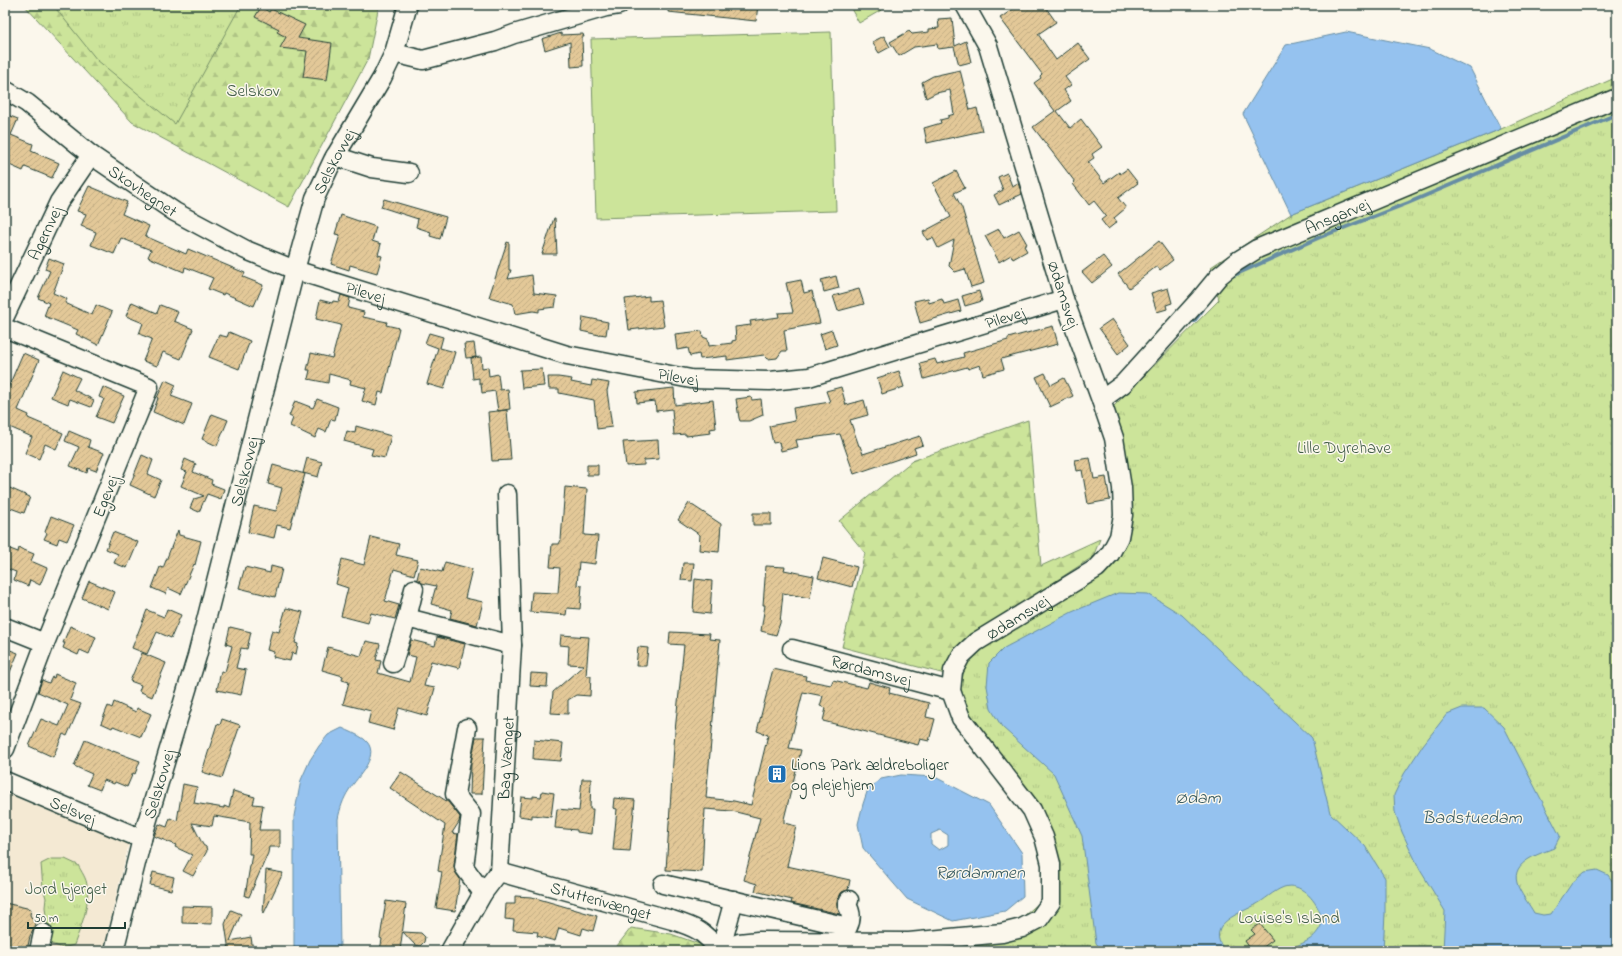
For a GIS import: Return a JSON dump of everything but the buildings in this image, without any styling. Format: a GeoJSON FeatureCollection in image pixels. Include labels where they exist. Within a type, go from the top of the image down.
{"type":"FeatureCollection","features":[{"type":"Feature","properties":{"kind":"street","name":"Selskovvej"},"geometry":{"type":"LineString","coordinates":[[114,951],[142,839],[197,656],[295,270],[315,198],[335,156],[382,78],[394,53],[408,5]]}},
{"type":"Feature","properties":{"kind":"street"},"geometry":{"type":"LineString","coordinates":[[394,53],[423,60],[495,41],[606,7],[619,5]]}},
{"type":"Feature","properties":{"kind":"street","name":"Ødamsvej"},"geometry":{"type":"LineString","coordinates":[[720,951],[739,943],[758,941],[909,942],[1002,933],[1022,928],[1039,919],[1051,902],[1051,864],[1044,838],[1032,810],[961,718],[951,691],[954,671],[961,656],[976,642],[1097,568],[1110,554],[1119,537],[1123,515],[1122,488],[1114,438],[1102,400],[1064,299],[988,46],[965,5]]}},
{"type":"Feature","properties":{"kind":"street","name":"Skovhegnet"},"geometry":{"type":"LineString","coordinates":[[5,90],[27,103],[91,155],[175,212],[246,250],[295,270]]}},
{"type":"Feature","properties":{"kind":"street","name":"Ansgarvej"},"geometry":{"type":"LineString","coordinates":[[1102,400],[1123,384],[1219,276],[1236,262],[1257,249],[1617,98]]}},
{"type":"Feature","properties":{"kind":"street","name":"Agernvej"},"geometry":{"type":"LineString","coordinates":[[5,316],[59,202],[91,155]]}},
{"type":"Feature","properties":{"kind":"street"},"geometry":{"type":"LineString","coordinates":[[335,156],[372,168],[409,173]]}},
{"type":"Feature","properties":{"kind":"street","name":"Pilevej"},"geometry":{"type":"LineString","coordinates":[[295,270],[567,355],[691,379],[770,381],[809,377],[1064,299]]}},
{"type":"Feature","properties":{"kind":"street","name":"Egevej"},"geometry":{"type":"LineString","coordinates":[[5,328],[149,388],[45,643],[5,749]]}},
{"type":"Feature","properties":{"kind":"street","name":"Bag Vænget"},"geometry":{"type":"LineString","coordinates":[[499,872],[512,645],[507,494]]}},
{"type":"Feature","properties":{"kind":"street"},"geometry":{"type":"LineString","coordinates":[[393,663],[414,589]]}},
{"type":"Feature","properties":{"kind":"street"},"geometry":{"type":"LineString","coordinates":[[407,618],[512,645]]}},
{"type":"Feature","properties":{"kind":"street"},"geometry":{"type":"LineString","coordinates":[[5,627],[45,643]]}},
{"type":"Feature","properties":{"kind":"street","name":"Rørdamsvej"},"geometry":{"type":"LineString","coordinates":[[792,649],[951,691]]}},
{"type":"Feature","properties":{"kind":"street"},"geometry":{"type":"LineString","coordinates":[[467,728],[455,794],[471,814],[464,867],[483,893]]}},
{"type":"Feature","properties":{"kind":"street","name":"Selsvej"},"geometry":{"type":"LineString","coordinates":[[5,781],[142,839]]}},
{"type":"Feature","properties":{"kind":"street"},"geometry":{"type":"LineString","coordinates":[[450,951],[483,893],[499,872]]}},
{"type":"Feature","properties":{"kind":"street","name":"Stutterivænget"},"geometry":{"type":"LineString","coordinates":[[499,872],[696,928],[708,937],[720,951]]}},
{"type":"Feature","properties":{"kind":"street"},"geometry":{"type":"LineString","coordinates":[[663,884],[848,927],[852,921],[851,910],[848,905],[849,900]]}},
{"type":"Feature","properties":{"kind":"street"},"geometry":{"type":"LineString","coordinates":[[720,951],[734,900]]}},
{"type":"Feature","properties":{"kind":"street"},"geometry":{"type":"LineString","coordinates":[[39,951],[42,933]]}},
{"type":"Feature","properties":{"kind":"shaded area"},"geometry":{"type":"Polygon","coordinates":[[[5,793],[129,843],[103,951],[5,951],[5,793]]]}},
{"type":"Feature","properties":{"kind":"green space","name":"Selskov"},"geometry":{"type":"Polygon","coordinates":[[[24,5],[379,5],[368,59],[289,207],[132,122],[24,5]]]}},
{"type":"Feature","properties":{"kind":"green space"},"geometry":{"type":"Polygon","coordinates":[[[53,5],[241,5],[175,124],[97,60],[53,5]]]}},
{"type":"Feature","properties":{"kind":"green space"},"geometry":{"type":"Polygon","coordinates":[[[849,5],[890,5],[859,23],[849,5]]]}},
{"type":"Feature","properties":{"kind":"green space"},"geometry":{"type":"Polygon","coordinates":[[[831,32],[836,211],[596,218],[591,39],[831,32]]]}},
{"type":"Feature","properties":{"kind":"green space"},"geometry":{"type":"Polygon","coordinates":[[[1617,77],[1617,951],[720,951],[922,942],[1017,922],[1040,902],[1048,885],[1052,836],[967,710],[960,690],[964,670],[972,656],[994,638],[1101,574],[1132,515],[1130,481],[1111,409],[1219,300],[1211,267],[1291,214],[1501,129],[1617,77]]]}},
{"type":"Feature","properties":{"kind":"green space"},"geometry":{"type":"Polygon","coordinates":[[[1028,420],[1041,566],[1100,539],[1093,557],[963,641],[952,653],[945,674],[842,647],[865,553],[839,521],[912,461],[1028,420]]]}},
{"type":"Feature","properties":{"kind":"green space","name":"Jord bjerget"},"geometry":{"type":"Polygon","coordinates":[[[51,859],[65,859],[78,865],[87,883],[88,893],[86,908],[74,945],[63,948],[51,944],[47,925],[45,907],[46,898],[43,888],[41,864],[51,859]]]}},
{"type":"Feature","properties":{"kind":"green space"},"geometry":{"type":"Polygon","coordinates":[[[631,928],[671,934],[719,951],[613,951],[631,928]]]}},
{"type":"Feature","properties":{"kind":"water"},"geometry":{"type":"Polygon","coordinates":[[[1346,32],[1430,49],[1470,68],[1501,129],[1291,214],[1243,114],[1286,45],[1346,32]]]}},
{"type":"Feature","properties":{"kind":"water","name":"Ødam"},"geometry":{"type":"Polygon","coordinates":[[[1118,593],[1148,594],[1182,615],[1312,738],[1330,813],[1365,846],[1385,878],[1383,951],[1288,951],[1311,939],[1318,932],[1321,926],[1320,913],[1315,902],[1301,889],[1290,886],[1280,889],[1259,903],[1226,921],[1220,929],[1218,935],[1220,944],[1226,951],[1102,951],[1096,943],[1082,836],[1054,774],[1002,727],[991,709],[987,686],[989,663],[1004,648],[1072,612],[1118,593]]]}},
{"type":"Feature","properties":{"kind":"water","name":"Badstuedam"},"geometry":{"type":"Polygon","coordinates":[[[1462,708],[1484,708],[1504,727],[1560,836],[1554,848],[1528,860],[1518,869],[1516,875],[1518,887],[1534,913],[1543,915],[1551,914],[1572,883],[1585,872],[1597,870],[1608,875],[1617,888],[1617,951],[1443,951],[1445,911],[1420,870],[1402,832],[1395,812],[1394,795],[1404,774],[1423,745],[1447,714],[1462,708]]]}},
{"type":"Feature","properties":{"kind":"water"},"geometry":{"type":"Polygon","coordinates":[[[342,728],[364,739],[369,745],[371,751],[367,765],[345,797],[338,819],[340,951],[294,951],[294,816],[301,780],[310,760],[319,746],[328,735],[342,728]]]}},
{"type":"Feature","properties":{"kind":"water","name":"Rørdammen"},"geometry":{"type":"Polygon","coordinates":[[[901,775],[935,777],[989,805],[1022,853],[1023,896],[1005,911],[953,921],[907,899],[863,848],[858,824],[863,804],[868,789],[881,779],[901,775]],[[940,830],[931,834],[931,844],[939,850],[948,845],[948,835],[940,830]]]}},
{"type":"Feature","properties":{"kind":"waterway"},"geometry":{"type":"LineString","coordinates":[[1232,276],[1318,238],[1408,203],[1617,114]]}},
{"type":"Feature","properties":{"kind":"waterway"},"geometry":{"type":"LineString","coordinates":[[1194,321],[1203,309]]}},
{"type":"Feature","properties":{"kind":"place","name":"Lions Park ældreboliger og plejehjem"},"geometry":{"type":"Point","coordinates":[777,774]}},
{"type":"Feature","properties":{"kind":"park label","name":"Lille Dyrehave"},"geometry":{"type":"Point","coordinates":[1344,447]}},
{"type":"Feature","properties":{"kind":"park label","name":"Louise's Island"},"geometry":{"type":"Point","coordinates":[1289,917]}}]}
